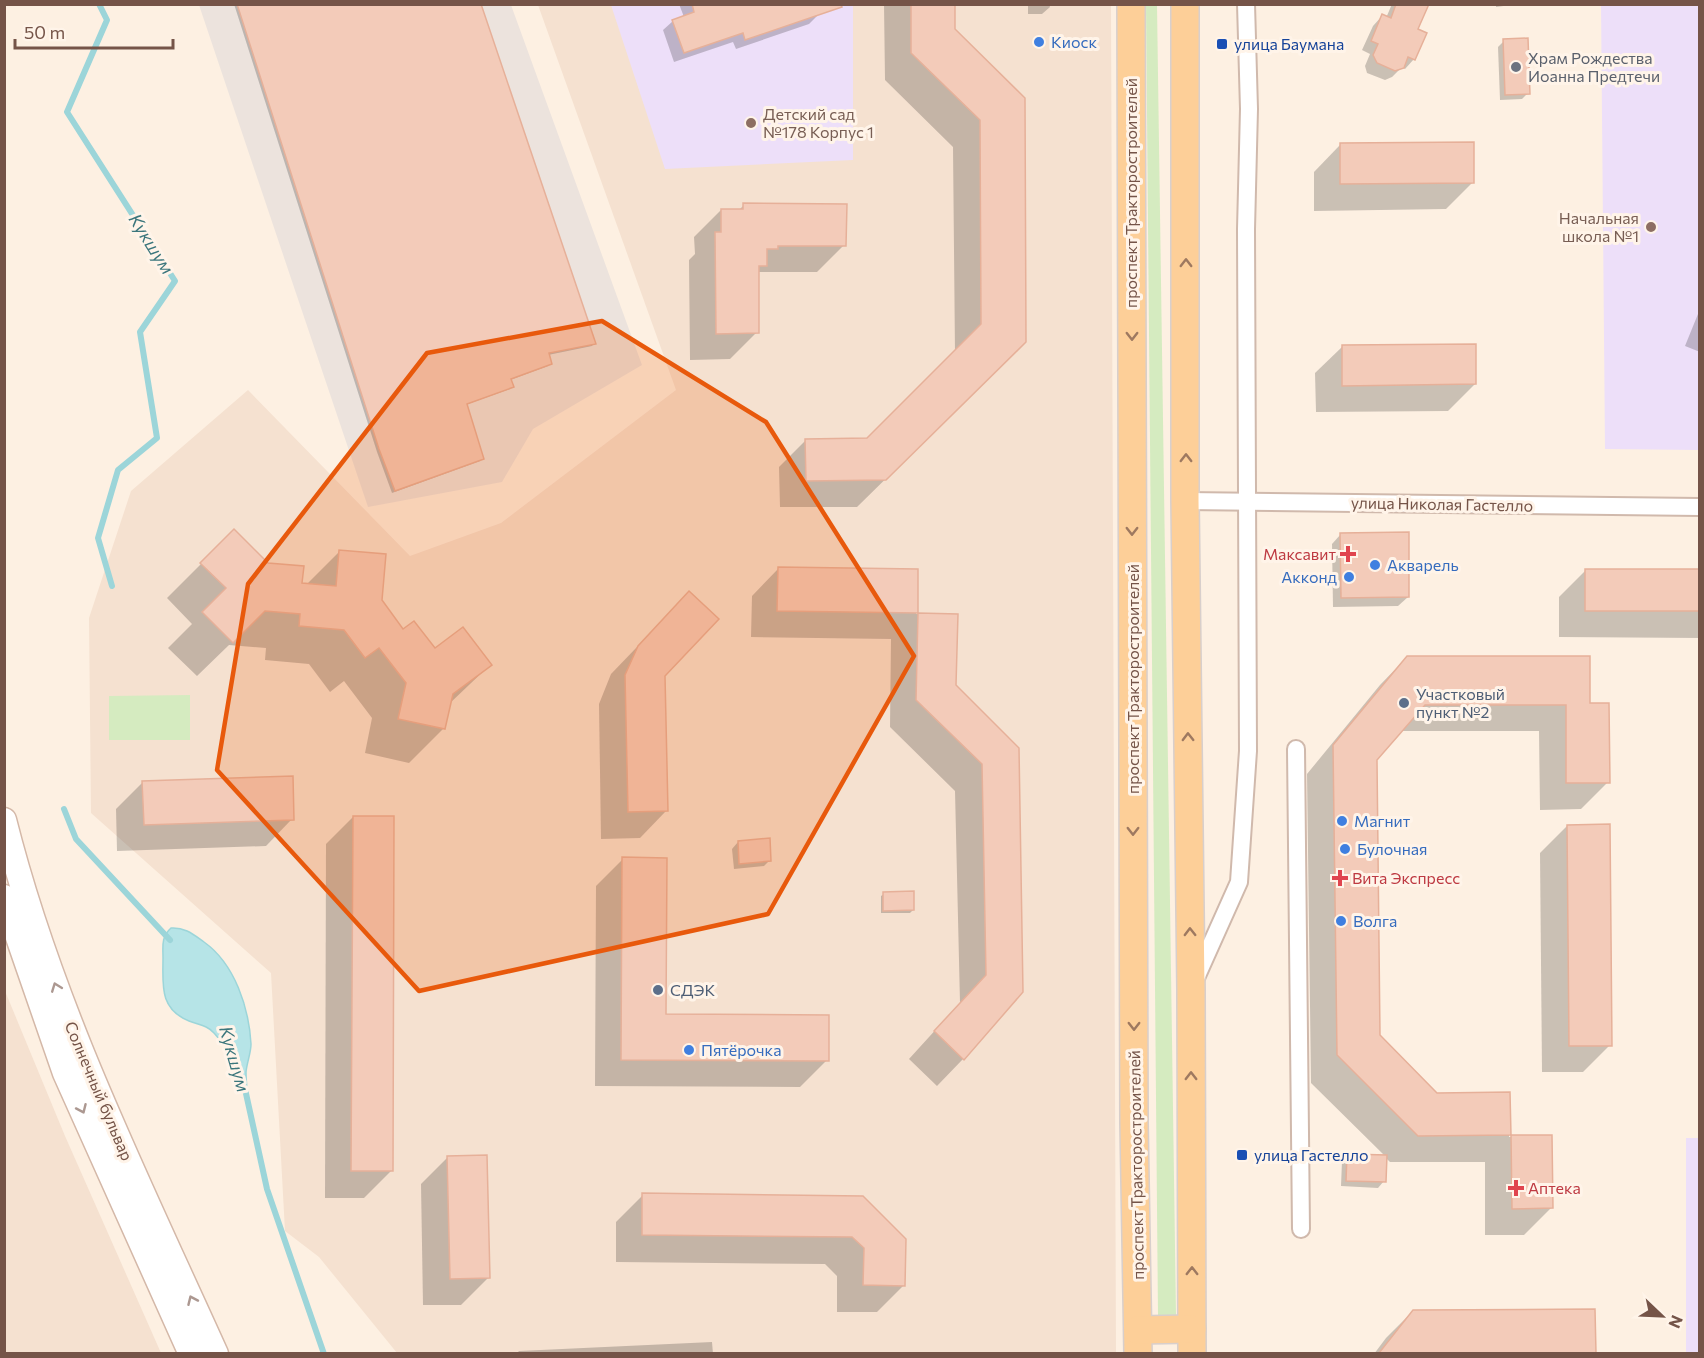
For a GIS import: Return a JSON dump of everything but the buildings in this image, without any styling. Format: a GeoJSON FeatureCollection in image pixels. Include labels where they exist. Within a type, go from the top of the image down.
{"type":"FeatureCollection","features":[{"type":"Feature","properties":{"kind":"main road","name":"проспект Тракторостроителей"},"geometry":{"type":"LineString","coordinates":[[1131,4],[1134,1123],[1138,1342]]}},
{"type":"Feature","properties":{"kind":"main road"},"geometry":{"type":"LineString","coordinates":[[1138,1342],[1192,1341],[1191,990],[1185,501],[1185,4]]}},
{"type":"Feature","properties":{"kind":"street"},"geometry":{"type":"LineString","coordinates":[[1191,990],[1239,882],[1248,751],[1246,229],[1249,109],[1246,4]]}},
{"type":"Feature","properties":{"kind":"street","name":"улица Николая Гастелло"},"geometry":{"type":"LineString","coordinates":[[1185,501],[1700,507]]}},
{"type":"Feature","properties":{"kind":"street"},"geometry":{"type":"LineString","coordinates":[[1296,749],[1301,1228]]}},
{"type":"Feature","properties":{"kind":"street","name":"Солнечный бульвар"},"geometry":{"type":"LineString","coordinates":[[4,820],[75,1067]]}},
{"type":"Feature","properties":{"kind":"street","name":"Солнечный бульвар"},"geometry":{"type":"LineString","coordinates":[[4,897],[75,1067],[162,1261],[216,1353]]}},
{"type":"Feature","properties":{"kind":"street","name":"Солнечный бульвар"},"geometry":{"type":"LineString","coordinates":[[162,1261],[191,1353]]}},
{"type":"Feature","properties":{"kind":"highlighted area"},"geometry":{"type":"Polygon","coordinates":[[[602,321],[766,422],[914,656],[768,914],[419,991],[217,770],[248,584],[427,353],[602,321]]]}},
{"type":"Feature","properties":{"kind":"shaded area"},"geometry":{"type":"Polygon","coordinates":[[[199,5],[511,5],[642,365],[533,429],[502,482],[368,507],[199,5]]]}},
{"type":"Feature","properties":{"kind":"shaded area"},"geometry":{"type":"Polygon","coordinates":[[[538,5],[1111,5],[1116,1353],[397,1353],[319,1257],[285,1231],[271,973],[91,813],[89,618],[131,491],[248,390],[410,556],[501,523],[676,390],[538,5]]]}},
{"type":"Feature","properties":{"kind":"shaded area","name":"Детский сад №178 Корпус 1"},"geometry":{"type":"Polygon","coordinates":[[[611,5],[853,5],[853,160],[665,169],[611,5]]]}},
{"type":"Feature","properties":{"kind":"shaded area","name":"Начальная школа №1"},"geometry":{"type":"Polygon","coordinates":[[[1601,5],[1699,5],[1699,450],[1605,449],[1601,5]]]}},
{"type":"Feature","properties":{"kind":"shaded area"},"geometry":{"type":"Polygon","coordinates":[[[5,991],[65,1136],[161,1353],[5,1353],[5,991]]]}},
{"type":"Feature","properties":{"kind":"shaded area"},"geometry":{"type":"Polygon","coordinates":[[[1686,1138],[1699,1138],[1699,1353],[1686,1353],[1686,1138]]]}},
{"type":"Feature","properties":{"kind":"green space"},"geometry":{"type":"Polygon","coordinates":[[[1146,5],[1157,5],[1176,1315],[1158,1316],[1146,5]]]}},
{"type":"Feature","properties":{"kind":"green space"},"geometry":{"type":"Polygon","coordinates":[[[190,695],[190,740],[109,740],[109,696],[190,695]]]}},
{"type":"Feature","properties":{"kind":"water"},"geometry":{"type":"Polygon","coordinates":[[[171,928],[189,932],[204,942],[215,951],[232,974],[243,1002],[250,1030],[251,1044],[246,1072],[247,1095],[229,1055],[214,1033],[206,1027],[179,1016],[168,1003],[163,987],[163,946],[164,938],[171,928]]]}},
{"type":"Feature","properties":{"kind":"waterway","name":"Кукшум"},"geometry":{"type":"LineString","coordinates":[[99,4],[107,20],[67,112],[175,281],[140,332],[157,438],[118,470],[98,538],[112,586]]}},
{"type":"Feature","properties":{"kind":"waterway","name":"Кукшум"},"geometry":{"type":"LineString","coordinates":[[64,809],[76,839],[170,940]]}},
{"type":"Feature","properties":{"kind":"waterway","name":"Кукшум"},"geometry":{"type":"LineString","coordinates":[[245,1089],[267,1189],[324,1354]]}},
{"type":"Feature","properties":{"kind":"place","name":"Киоск"},"geometry":{"type":"Point","coordinates":[1039,42]}},
{"type":"Feature","properties":{"kind":"place","name":"улица Баумана"},"geometry":{"type":"Point","coordinates":[1222,44]}},
{"type":"Feature","properties":{"kind":"place","name":"Храм Рождества Иоанна Предтечи"},"geometry":{"type":"Point","coordinates":[1516,67]}},
{"type":"Feature","properties":{"kind":"place","name":"Детский сад №178 Корпус 1"},"geometry":{"type":"Point","coordinates":[751,123]}},
{"type":"Feature","properties":{"kind":"place","name":"Начальная школа №1"},"geometry":{"type":"Point","coordinates":[1651,227]}},
{"type":"Feature","properties":{"kind":"place","name":"Максавит"},"geometry":{"type":"Point","coordinates":[1348,554]}},
{"type":"Feature","properties":{"kind":"place","name":"Акварель"},"geometry":{"type":"Point","coordinates":[1375,565]}},
{"type":"Feature","properties":{"kind":"place","name":"Акконд"},"geometry":{"type":"Point","coordinates":[1349,577]}},
{"type":"Feature","properties":{"kind":"place","name":"Участковый пункт №2"},"geometry":{"type":"Point","coordinates":[1404,703]}},
{"type":"Feature","properties":{"kind":"place","name":"Магнит"},"geometry":{"type":"Point","coordinates":[1342,821]}},
{"type":"Feature","properties":{"kind":"place","name":"Булочная"},"geometry":{"type":"Point","coordinates":[1345,849]}},
{"type":"Feature","properties":{"kind":"place","name":"Вита Экспресс"},"geometry":{"type":"Point","coordinates":[1340,878]}},
{"type":"Feature","properties":{"kind":"place","name":"Волга"},"geometry":{"type":"Point","coordinates":[1341,921]}},
{"type":"Feature","properties":{"kind":"place","name":"СДЭК"},"geometry":{"type":"Point","coordinates":[658,990]}},
{"type":"Feature","properties":{"kind":"place","name":"Пятёрочка"},"geometry":{"type":"Point","coordinates":[689,1050]}},
{"type":"Feature","properties":{"kind":"place","name":"улица Гастелло"},"geometry":{"type":"Point","coordinates":[1242,1155]}},
{"type":"Feature","properties":{"kind":"place","name":"Аптека"},"geometry":{"type":"Point","coordinates":[1516,1188]}}]}
